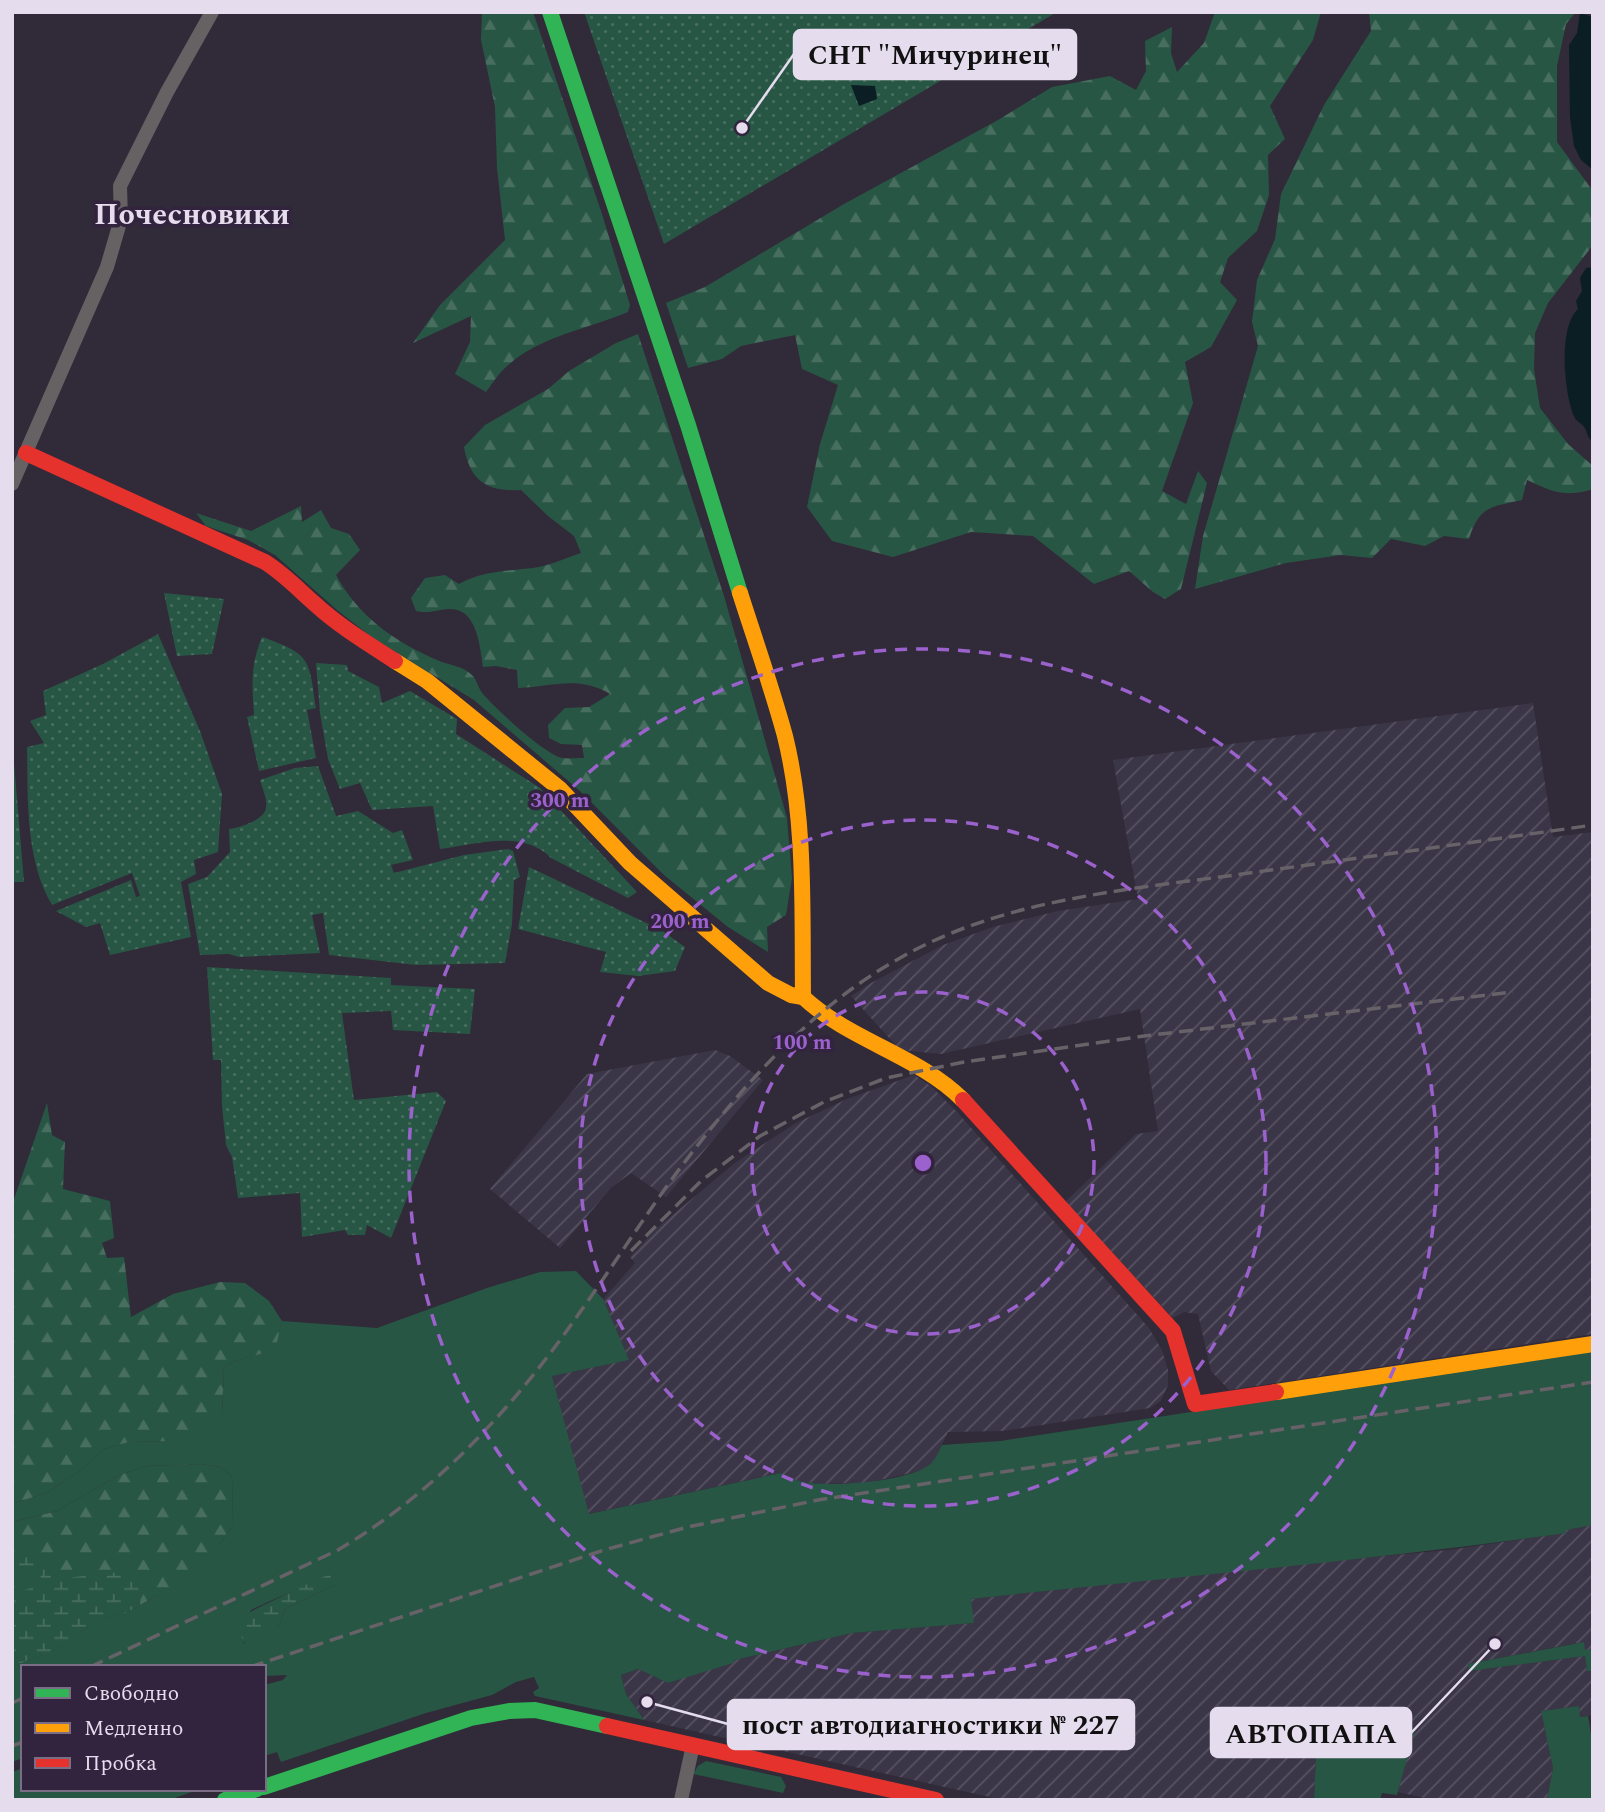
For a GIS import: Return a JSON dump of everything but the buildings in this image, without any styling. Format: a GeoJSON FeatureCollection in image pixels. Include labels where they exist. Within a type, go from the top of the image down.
{"type":"FeatureCollection","features":[{"type":"Feature","properties":{"kind":"street"},"geometry":{"type":"LineString","coordinates":[[12,484],[107,267],[121,219],[120,186],[167,92],[212,12]]}},
{"type":"Feature","properties":{"kind":"street"},"geometry":{"type":"LineString","coordinates":[[550,12],[688,425],[785,737],[797,807],[802,864],[803,997]]}},
{"type":"Feature","properties":{"kind":"street"},"geometry":{"type":"LineString","coordinates":[[26,453],[192,527],[284,573],[356,637],[427,681],[560,789],[630,863],[768,983],[791,996],[803,997],[820,1013],[940,1080],[961,1098],[1174,1331],[1195,1404],[1593,1344]]}},
{"type":"Feature","properties":{"kind":"street"},"geometry":{"type":"LineString","coordinates":[[266,1786],[442,1727],[509,1711],[535,1710],[936,1800]]}},
{"type":"Feature","properties":{"kind":"street"},"geometry":{"type":"LineString","coordinates":[[681,1800],[693,1745]]}},
{"type":"Feature","properties":{"kind":"street"},"geometry":{"type":"LineString","coordinates":[[225,1800],[251,1791]]}},
{"type":"Feature","properties":{"kind":"shaded area"},"geometry":{"type":"Polygon","coordinates":[[[1533,703],[1553,837],[1593,832],[1593,1334],[1229,1390],[1211,1371],[1198,1314],[1184,1312],[1173,1318],[1065,1202],[1136,1134],[1158,1131],[1140,1009],[941,1054],[900,1050],[851,996],[943,945],[993,927],[1058,911],[1138,899],[1113,760],[1533,703]]]}},
{"type":"Feature","properties":{"kind":"shaded area"},"geometry":{"type":"Polygon","coordinates":[[[715,1050],[730,1056],[763,1080],[666,1197],[631,1173],[611,1188],[560,1248],[490,1189],[587,1074],[715,1050]]]}},
{"type":"Feature","properties":{"kind":"shaded area"},"geometry":{"type":"Polygon","coordinates":[[[914,1075],[931,1086],[957,1112],[1149,1328],[1162,1350],[1168,1370],[1168,1385],[1161,1401],[1150,1408],[1003,1431],[948,1432],[934,1461],[926,1468],[866,1483],[821,1484],[797,1481],[781,1473],[588,1514],[552,1376],[628,1360],[603,1299],[635,1263],[630,1257],[657,1228],[736,1162],[796,1123],[847,1099],[914,1075]]]}},
{"type":"Feature","properties":{"kind":"shaded area"},"geometry":{"type":"Polygon","coordinates":[[[1593,1525],[1593,1649],[1585,1651],[1583,1642],[1468,1664],[1470,1671],[1585,1656],[1587,1671],[1593,1671],[1593,1715],[1580,1717],[1579,1706],[1541,1711],[1553,1768],[1547,1800],[1433,1800],[1398,1792],[1413,1733],[1333,1718],[1330,1733],[1317,1734],[1314,1800],[1003,1800],[644,1720],[626,1694],[621,1675],[638,1669],[668,1683],[735,1660],[852,1633],[973,1623],[971,1599],[1448,1550],[1565,1533],[1565,1530],[1593,1525]]]}},
{"type":"Feature","properties":{"kind":"green space"},"geometry":{"type":"Polygon","coordinates":[[[482,12],[533,12],[630,305],[628,312],[549,340],[519,356],[506,367],[486,392],[455,374],[470,342],[471,316],[413,343],[440,305],[505,240],[497,168],[495,107],[481,40],[482,12]]]}},
{"type":"Feature","properties":{"kind":"green space"},"geometry":{"type":"Polygon","coordinates":[[[584,12],[1057,12],[664,244],[584,12]]]}},
{"type":"Feature","properties":{"kind":"green space"},"geometry":{"type":"Polygon","coordinates":[[[1215,12],[1321,12],[1313,40],[1270,106],[1285,139],[1268,155],[1269,195],[1257,231],[1228,258],[1220,282],[1237,300],[1211,347],[1185,362],[1193,403],[1162,491],[1186,504],[1198,471],[1207,483],[1181,589],[1165,599],[1129,571],[1094,584],[1033,536],[971,532],[893,557],[832,541],[807,507],[820,444],[838,385],[802,369],[795,335],[741,346],[722,359],[688,368],[666,303],[705,287],[844,204],[998,120],[1052,87],[1110,76],[1136,90],[1146,71],[1145,41],[1172,27],[1171,53],[1177,72],[1204,43],[1215,12]]]}},
{"type":"Feature","properties":{"kind":"green space"},"geometry":{"type":"Polygon","coordinates":[[[1369,12],[1576,12],[1566,24],[1557,66],[1557,142],[1593,191],[1593,245],[1548,303],[1535,333],[1534,369],[1540,408],[1568,444],[1593,466],[1593,489],[1575,493],[1559,492],[1527,480],[1522,500],[1502,504],[1482,514],[1469,539],[1444,536],[1425,546],[1391,539],[1372,558],[1341,555],[1286,563],[1195,589],[1203,536],[1258,346],[1252,322],[1257,280],[1275,239],[1281,194],[1324,105],[1371,31],[1369,12]]]}},
{"type":"Feature","properties":{"kind":"green space"},"geometry":{"type":"Polygon","coordinates":[[[638,334],[724,596],[787,818],[792,878],[786,915],[767,927],[768,952],[728,927],[664,875],[580,791],[474,700],[373,638],[275,555],[248,540],[206,526],[196,513],[251,531],[301,506],[302,522],[321,510],[331,528],[349,534],[360,550],[336,575],[355,603],[367,615],[407,645],[468,672],[490,701],[544,748],[562,758],[584,758],[582,745],[561,744],[549,738],[548,725],[565,708],[589,707],[610,694],[576,683],[518,688],[517,670],[496,666],[483,667],[475,630],[466,614],[449,609],[416,611],[411,598],[425,578],[445,575],[459,584],[486,574],[545,566],[581,553],[574,536],[521,490],[499,489],[482,482],[471,468],[464,447],[485,425],[548,389],[569,371],[616,343],[638,334]]]}},
{"type":"Feature","properties":{"kind":"green space"},"geometry":{"type":"Polygon","coordinates":[[[164,593],[224,599],[212,654],[177,656],[164,593]]]}},
{"type":"Feature","properties":{"kind":"green space"},"geometry":{"type":"Polygon","coordinates":[[[158,634],[200,731],[222,794],[218,852],[194,860],[196,874],[181,882],[191,937],[110,955],[100,923],[86,927],[56,911],[131,880],[136,897],[140,896],[132,873],[52,905],[43,887],[32,849],[27,747],[44,743],[30,721],[46,715],[43,691],[103,664],[158,634]]]}},
{"type":"Feature","properties":{"kind":"green space"},"geometry":{"type":"Polygon","coordinates":[[[262,637],[290,648],[305,660],[309,668],[316,708],[307,710],[316,758],[259,771],[247,717],[254,715],[252,685],[262,637]]]}},
{"type":"Feature","properties":{"kind":"green space"},"geometry":{"type":"Polygon","coordinates":[[[316,663],[347,665],[348,671],[379,687],[382,703],[410,691],[457,719],[456,734],[540,788],[637,892],[628,898],[527,844],[498,841],[440,849],[433,806],[372,810],[360,783],[340,789],[328,759],[320,713],[316,663]]]}},
{"type":"Feature","properties":{"kind":"green space"},"geometry":{"type":"Polygon","coordinates":[[[14,763],[24,882],[12,882],[14,763]]]}},
{"type":"Feature","properties":{"kind":"green space"},"geometry":{"type":"Polygon","coordinates":[[[318,766],[336,816],[358,811],[393,833],[402,830],[413,860],[391,865],[394,873],[464,855],[508,849],[513,851],[520,877],[514,880],[512,924],[505,963],[416,965],[329,955],[323,913],[312,915],[320,953],[239,957],[229,954],[200,955],[188,884],[207,877],[230,852],[229,829],[251,823],[264,812],[266,801],[260,780],[295,768],[318,766]]]}},
{"type":"Feature","properties":{"kind":"green space"},"geometry":{"type":"Polygon","coordinates":[[[529,867],[661,930],[685,947],[675,971],[638,976],[600,972],[606,952],[518,929],[529,867]]]}},
{"type":"Feature","properties":{"kind":"green space"},"geometry":{"type":"Polygon","coordinates":[[[207,967],[391,978],[391,985],[475,989],[470,1034],[393,1030],[391,1011],[342,1013],[354,1100],[437,1092],[446,1101],[391,1238],[367,1225],[365,1235],[348,1235],[345,1230],[302,1237],[300,1193],[238,1198],[232,1157],[226,1145],[221,1060],[213,1060],[207,967]]]}},
{"type":"Feature","properties":{"kind":"green space"},"geometry":{"type":"Polygon","coordinates":[[[47,1103],[52,1135],[65,1142],[63,1189],[110,1201],[114,1238],[102,1243],[107,1258],[124,1257],[131,1317],[173,1294],[220,1282],[245,1283],[269,1301],[282,1321],[275,1350],[235,1361],[224,1367],[222,1414],[213,1432],[172,1441],[129,1442],[104,1449],[85,1467],[46,1493],[12,1504],[12,1205],[47,1103]]]}},
{"type":"Feature","properties":{"kind":"green space"},"geometry":{"type":"Polygon","coordinates":[[[576,1271],[603,1299],[629,1360],[552,1376],[589,1514],[781,1473],[808,1483],[842,1484],[882,1480],[900,1477],[926,1467],[934,1460],[942,1445],[1000,1441],[1593,1351],[1593,1525],[1566,1530],[1566,1533],[1418,1552],[971,1599],[974,1623],[852,1633],[735,1660],[733,1663],[668,1683],[638,1669],[621,1675],[626,1694],[644,1720],[535,1696],[533,1692],[539,1688],[534,1677],[516,1682],[492,1695],[426,1713],[281,1762],[277,1752],[266,1755],[266,1684],[283,1680],[287,1675],[266,1676],[266,1665],[21,1665],[21,1759],[12,1762],[12,1667],[72,1642],[82,1631],[102,1618],[126,1613],[156,1596],[218,1546],[233,1526],[232,1477],[221,1467],[201,1464],[147,1466],[119,1475],[57,1511],[12,1522],[12,1504],[46,1493],[85,1467],[104,1449],[129,1442],[172,1441],[222,1414],[224,1367],[235,1361],[274,1350],[282,1321],[377,1328],[540,1272],[576,1271]],[[334,1585],[301,1588],[251,1610],[240,1629],[244,1644],[259,1633],[279,1626],[285,1609],[334,1585]]]}},
{"type":"Feature","properties":{"kind":"green space"},"geometry":{"type":"Polygon","coordinates":[[[201,1464],[221,1467],[232,1477],[233,1526],[218,1546],[218,1563],[199,1577],[126,1613],[102,1618],[82,1631],[72,1642],[12,1667],[12,1522],[57,1511],[119,1475],[147,1466],[201,1464]]]}},
{"type":"Feature","properties":{"kind":"green space"},"geometry":{"type":"Polygon","coordinates":[[[12,1554],[27,1555],[38,1560],[56,1579],[130,1571],[141,1590],[140,1605],[126,1613],[102,1618],[82,1631],[72,1642],[12,1667],[12,1595],[33,1587],[42,1580],[40,1575],[12,1576],[12,1554]]]}},
{"type":"Feature","properties":{"kind":"green space"},"geometry":{"type":"Polygon","coordinates":[[[344,1570],[347,1573],[334,1585],[285,1609],[279,1626],[251,1639],[248,1649],[233,1620],[320,1578],[344,1570]]]}},
{"type":"Feature","properties":{"kind":"green space"},"geometry":{"type":"Polygon","coordinates":[[[1584,1642],[1585,1650],[1593,1649],[1593,1671],[1587,1671],[1585,1656],[1469,1671],[1468,1664],[1584,1642]]]}},
{"type":"Feature","properties":{"kind":"green space"},"geometry":{"type":"Polygon","coordinates":[[[1579,1706],[1580,1717],[1588,1716],[1593,1746],[1593,1800],[1547,1800],[1553,1768],[1541,1711],[1579,1706]]]}},
{"type":"Feature","properties":{"kind":"green space"},"geometry":{"type":"Polygon","coordinates":[[[1332,1718],[1406,1729],[1414,1733],[1397,1795],[1382,1793],[1380,1800],[1314,1800],[1317,1734],[1330,1733],[1332,1718]]]}},
{"type":"Feature","properties":{"kind":"green space"},"geometry":{"type":"Polygon","coordinates":[[[706,1761],[781,1777],[786,1786],[783,1793],[693,1774],[698,1766],[706,1761]]]}},
{"type":"Feature","properties":{"kind":"green space"},"geometry":{"type":"Polygon","coordinates":[[[21,1769],[21,1791],[194,1791],[169,1800],[12,1800],[12,1772],[21,1769]]]}},
{"type":"Feature","properties":{"kind":"water"},"geometry":{"type":"Polygon","coordinates":[[[1580,13],[1593,17],[1593,170],[1581,160],[1574,146],[1570,117],[1569,45],[1577,33],[1580,13]]]}},
{"type":"Feature","properties":{"kind":"water"},"geometry":{"type":"Polygon","coordinates":[[[851,85],[875,86],[877,99],[859,106],[851,85]]]}},
{"type":"Feature","properties":{"kind":"water"},"geometry":{"type":"Polygon","coordinates":[[[1593,267],[1593,442],[1585,428],[1576,420],[1570,405],[1565,344],[1572,318],[1578,309],[1576,301],[1582,291],[1580,278],[1586,268],[1593,267]]]}},
{"type":"Feature","properties":{"kind":"railway"},"geometry":{"type":"LineString","coordinates":[[94,1665],[338,1550],[374,1527],[440,1475],[527,1383],[684,1163],[756,1076],[782,1049],[838,1000],[900,958],[981,922],[1066,900],[1593,825]]}},
{"type":"Feature","properties":{"kind":"railway"},"geometry":{"type":"LineString","coordinates":[[631,1251],[701,1181],[760,1136],[824,1102],[886,1078],[964,1062],[1144,1036],[1513,992]]}},
{"type":"Feature","properties":{"kind":"railway"},"geometry":{"type":"LineString","coordinates":[[256,1665],[604,1550],[688,1527],[818,1500],[1593,1382]]}},
{"type":"Feature","properties":{"kind":"railway"},"geometry":{"type":"LineString","coordinates":[[12,1703],[21,1699]]}},
{"type":"Feature","properties":{"kind":"railway"},"geometry":{"type":"LineString","coordinates":[[12,1746],[21,1743]]}},
{"type":"Feature","properties":{"kind":"traffic: fast"},"geometry":{"type":"LineString","coordinates":[[550,12],[688,425],[740,593]]}},
{"type":"Feature","properties":{"kind":"traffic: fast"},"geometry":{"type":"LineString","coordinates":[[266,1786],[471,1718],[509,1711],[535,1710],[607,1726]]}},
{"type":"Feature","properties":{"kind":"traffic: fast"},"geometry":{"type":"LineString","coordinates":[[225,1800],[251,1791]]}},
{"type":"Feature","properties":{"kind":"traffic: slow"},"geometry":{"type":"LineString","coordinates":[[740,593],[785,736],[797,800],[803,997],[842,1025],[926,1071],[963,1100]]}},
{"type":"Feature","properties":{"kind":"traffic: slow"},"geometry":{"type":"LineString","coordinates":[[395,661],[427,681],[560,789],[630,863],[768,983],[791,995],[803,997]]}},
{"type":"Feature","properties":{"kind":"traffic: slow"},"geometry":{"type":"LineString","coordinates":[[1276,1392],[1593,1344]]}},
{"type":"Feature","properties":{"kind":"traffic: jam"},"geometry":{"type":"LineString","coordinates":[[26,453],[265,562],[334,620],[395,661]]}},
{"type":"Feature","properties":{"kind":"traffic: jam"},"geometry":{"type":"LineString","coordinates":[[963,1100],[1173,1331],[1195,1404],[1276,1392]]}},
{"type":"Feature","properties":{"kind":"traffic: jam"},"geometry":{"type":"LineString","coordinates":[[607,1726],[936,1800]]}},
{"type":"Feature","properties":{"kind":"place","name":"СНТ \"Мичуринец\""},"geometry":{"type":"Point","coordinates":[742,128]}},
{"type":"Feature","properties":{"kind":"place","name":"АВТОПАПА"},"geometry":{"type":"Point","coordinates":[1495,1644]}},
{"type":"Feature","properties":{"kind":"place","name":"пост автодиагностики № 227"},"geometry":{"type":"Point","coordinates":[647,1702]}},
{"type":"Feature","properties":{"kind":"district","name":"Почесновики"},"geometry":{"type":"Point","coordinates":[192,214]}}]}
